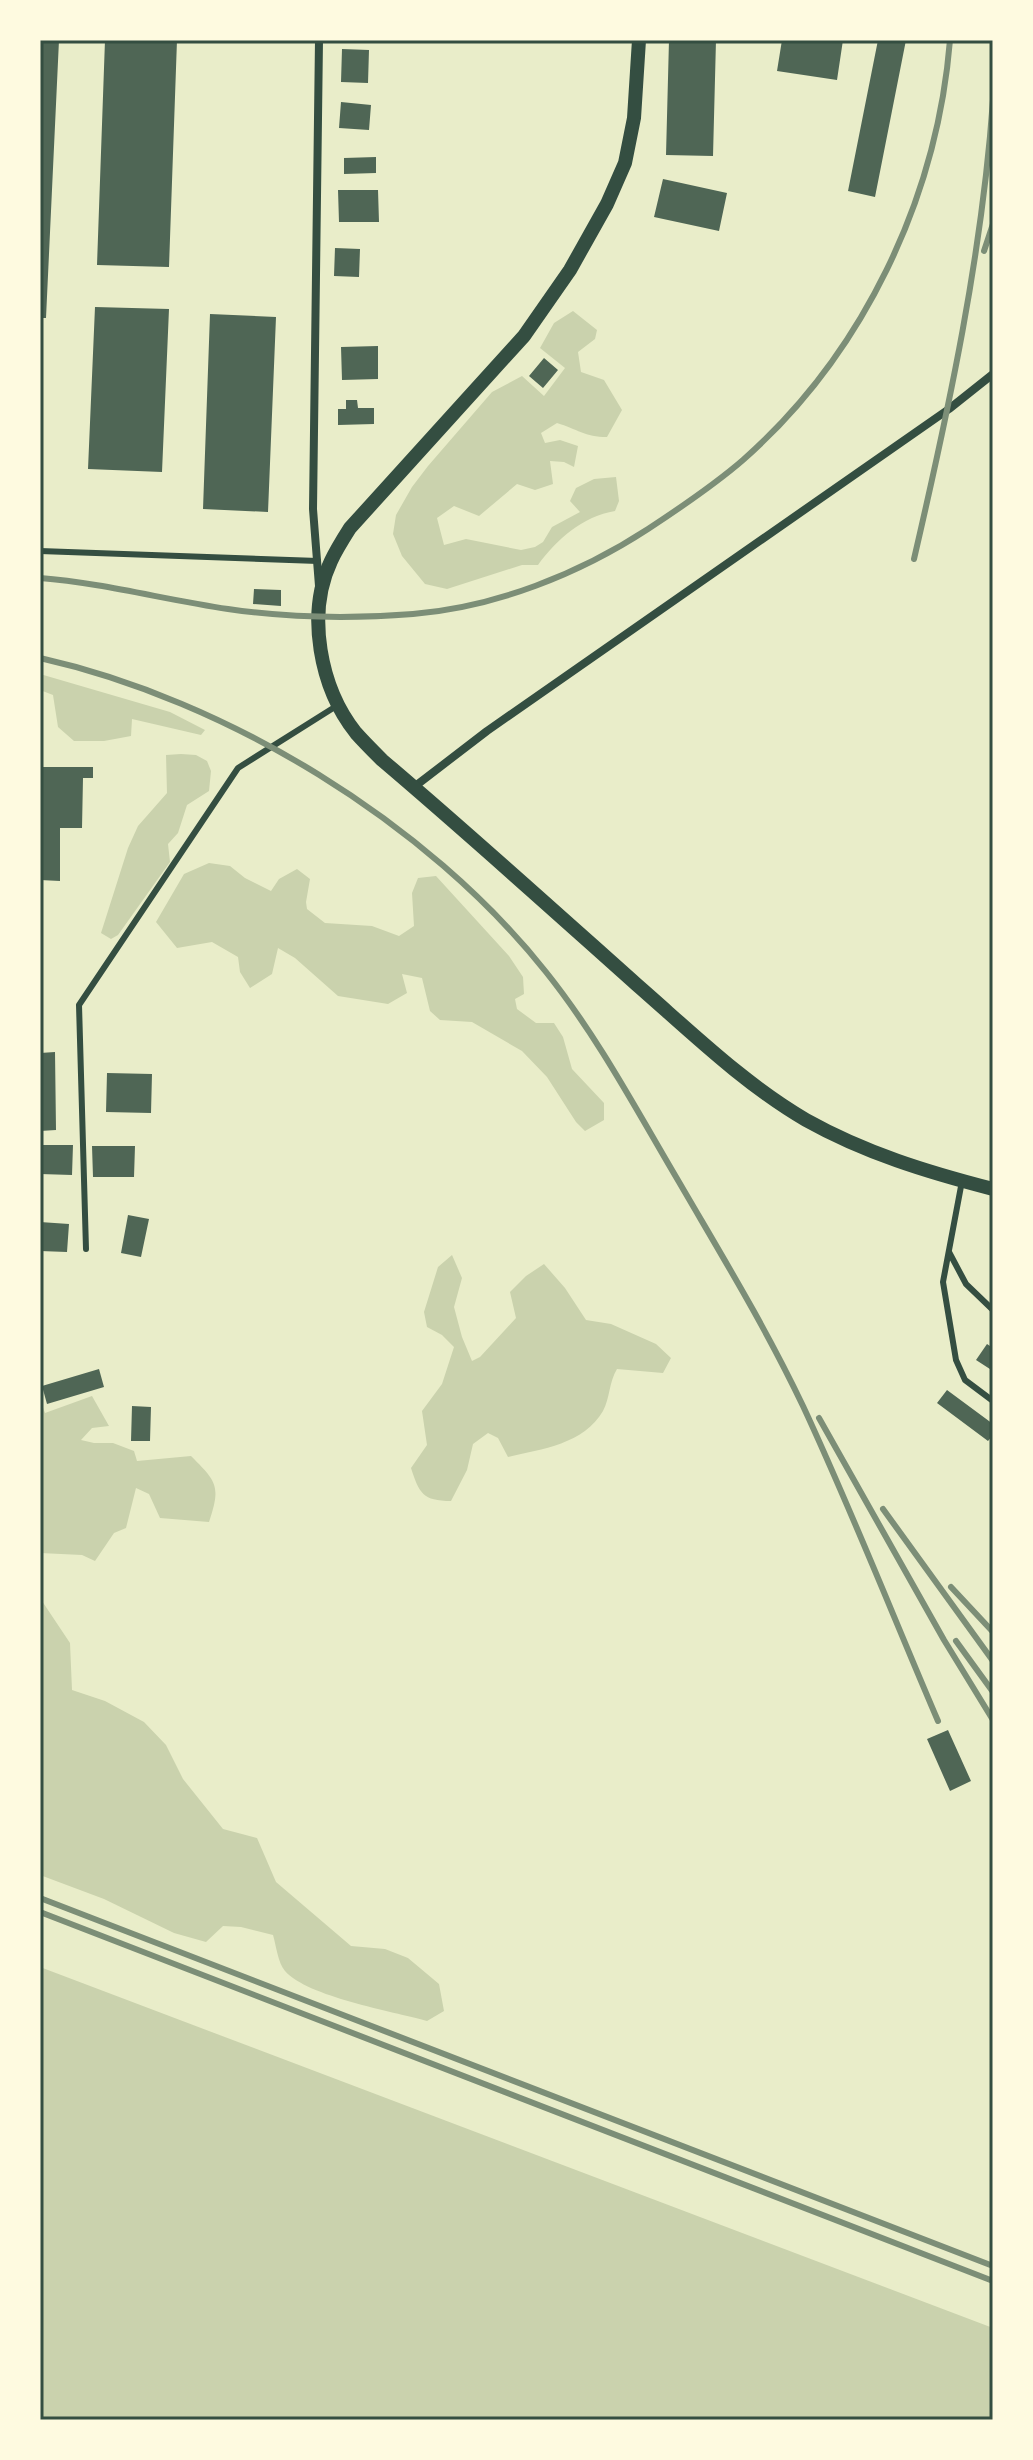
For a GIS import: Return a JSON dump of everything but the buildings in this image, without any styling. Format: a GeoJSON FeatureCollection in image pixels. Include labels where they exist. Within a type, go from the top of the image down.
{"type":"FeatureCollection","features":[{"type":"Feature","properties":{"kind":"street"},"geometry":{"type":"LineString","coordinates":[[319,40],[313,509],[322,651],[328,680],[338,705],[356,732],[382,760],[752,1082],[804,1118],[853,1144],[904,1165],[993,1189]]}},
{"type":"Feature","properties":{"kind":"street"},"geometry":{"type":"LineString","coordinates":[[319,599],[330,562],[350,528],[524,336],[570,270],[607,204],[625,163],[634,118],[639,40]]}},
{"type":"Feature","properties":{"kind":"street"},"geometry":{"type":"LineString","coordinates":[[414,787],[487,731],[949,409],[993,374]]}},
{"type":"Feature","properties":{"kind":"lane"},"geometry":{"type":"LineString","coordinates":[[40,551],[318,561]]}},
{"type":"Feature","properties":{"kind":"lane"},"geometry":{"type":"LineString","coordinates":[[86,1249],[79,1005],[238,768],[338,705]]}},
{"type":"Feature","properties":{"kind":"lane"},"geometry":{"type":"LineString","coordinates":[[962,1181],[943,1282],[956,1360],[965,1380],[993,1401]]}},
{"type":"Feature","properties":{"kind":"lane"},"geometry":{"type":"LineString","coordinates":[[949,1252],[966,1284],[993,1310]]}},
{"type":"Feature","properties":{"kind":"green space"},"geometry":{"type":"Polygon","coordinates":[[[573,311],[597,330],[595,339],[578,352],[581,372],[604,380],[622,410],[607,437],[587,434],[557,423],[541,433],[545,443],[560,440],[578,446],[574,467],[564,462],[550,461],[553,484],[535,490],[517,484],[479,516],[454,506],[437,518],[444,545],[466,539],[521,550],[543,542],[552,527],[580,512],[570,501],[576,488],[594,479],[616,477],[619,501],[615,511],[592,518],[571,530],[538,565],[522,565],[447,589],[425,584],[402,556],[393,534],[396,515],[428,466],[492,392],[522,376],[544,396],[565,368],[540,348],[554,323],[573,311]]]}},
{"type":"Feature","properties":{"kind":"green space"},"geometry":{"type":"Polygon","coordinates":[[[40,674],[170,712],[205,730],[201,735],[132,719],[131,736],[104,741],[74,741],[58,727],[53,695],[40,690],[40,674]]]}},
{"type":"Feature","properties":{"kind":"green space"},"geometry":{"type":"Polygon","coordinates":[[[166,755],[196,755],[207,761],[211,771],[209,791],[187,805],[178,833],[168,844],[170,862],[118,935],[111,939],[101,933],[128,848],[138,826],[167,793],[166,755]]]}},
{"type":"Feature","properties":{"kind":"green space"},"geometry":{"type":"Polygon","coordinates":[[[209,863],[230,866],[245,878],[271,891],[279,879],[297,869],[310,879],[307,909],[325,923],[372,926],[399,936],[414,926],[412,893],[418,878],[436,876],[509,956],[523,977],[524,994],[515,999],[517,1009],[536,1023],[554,1023],[563,1037],[572,1069],[604,1103],[604,1120],[585,1131],[547,1077],[522,1051],[472,1022],[440,1020],[430,1011],[422,978],[402,974],[407,993],[388,1004],[338,996],[295,958],[278,948],[272,974],[250,988],[240,972],[238,957],[212,942],[177,948],[156,922],[184,874],[209,863]]]}},
{"type":"Feature","properties":{"kind":"green space"},"geometry":{"type":"Polygon","coordinates":[[[452,1255],[462,1278],[454,1307],[472,1361],[480,1357],[516,1318],[510,1292],[544,1264],[586,1320],[611,1324],[656,1344],[671,1358],[663,1373],[617,1369],[603,1411],[595,1422],[574,1438],[548,1448],[508,1457],[498,1438],[488,1433],[473,1444],[467,1470],[451,1501],[424,1494],[411,1468],[427,1445],[422,1411],[442,1384],[454,1347],[442,1335],[427,1327],[424,1312],[438,1267],[452,1255]]]}},
{"type":"Feature","properties":{"kind":"green space"},"geometry":{"type":"Polygon","coordinates":[[[92,1396],[109,1426],[92,1428],[81,1440],[113,1443],[134,1451],[137,1461],[191,1456],[214,1485],[215,1500],[209,1522],[160,1518],[149,1494],[136,1488],[126,1528],[114,1533],[95,1561],[82,1555],[40,1553],[40,1399],[45,1413],[92,1396]]]}},
{"type":"Feature","properties":{"kind":"green space"},"geometry":{"type":"Polygon","coordinates":[[[40,1598],[70,1643],[72,1690],[105,1701],[144,1722],[166,1745],[183,1779],[223,1829],[257,1838],[276,1882],[351,1946],[385,1949],[408,1958],[439,1984],[444,2011],[427,2021],[331,1996],[296,1980],[285,1971],[273,1935],[223,1926],[206,1942],[174,1933],[104,1899],[40,1875],[40,1598]]]}},
{"type":"Feature","properties":{"kind":"green space"},"geometry":{"type":"Polygon","coordinates":[[[40,1967],[993,2328],[993,2420],[40,2420],[40,1967]]]}},
{"type":"Feature","properties":{"kind":"railway"},"geometry":{"type":"LineString","coordinates":[[40,578],[251,612],[320,617],[390,616],[444,610],[506,596],[565,574],[621,545],[696,496],[743,460],[786,418],[824,372],[858,322],[887,270],[929,158],[942,99],[950,40]]}},
{"type":"Feature","properties":{"kind":"railway"},"geometry":{"type":"LineString","coordinates":[[914,559],[940,445],[972,274],[993,100]]}},
{"type":"Feature","properties":{"kind":"railway"},"geometry":{"type":"LineString","coordinates":[[984,251],[993,224]]}},
{"type":"Feature","properties":{"kind":"railway"},"geometry":{"type":"LineString","coordinates":[[40,658],[111,677],[181,704],[251,736],[318,774],[383,818],[443,866],[498,917],[546,972],[583,1022],[616,1075],[774,1348],[838,1484],[938,1721]]}},
{"type":"Feature","properties":{"kind":"railway"},"geometry":{"type":"LineString","coordinates":[[819,1418],[944,1640],[993,1720]]}},
{"type":"Feature","properties":{"kind":"railway"},"geometry":{"type":"LineString","coordinates":[[883,1509],[993,1661]]}},
{"type":"Feature","properties":{"kind":"railway"},"geometry":{"type":"LineString","coordinates":[[951,1587],[993,1632]]}},
{"type":"Feature","properties":{"kind":"railway"},"geometry":{"type":"LineString","coordinates":[[956,1641],[993,1692]]}},
{"type":"Feature","properties":{"kind":"railway"},"geometry":{"type":"LineString","coordinates":[[40,1898],[993,2266]]}},
{"type":"Feature","properties":{"kind":"railway"},"geometry":{"type":"LineString","coordinates":[[40,1912],[993,2281]]}}]}
